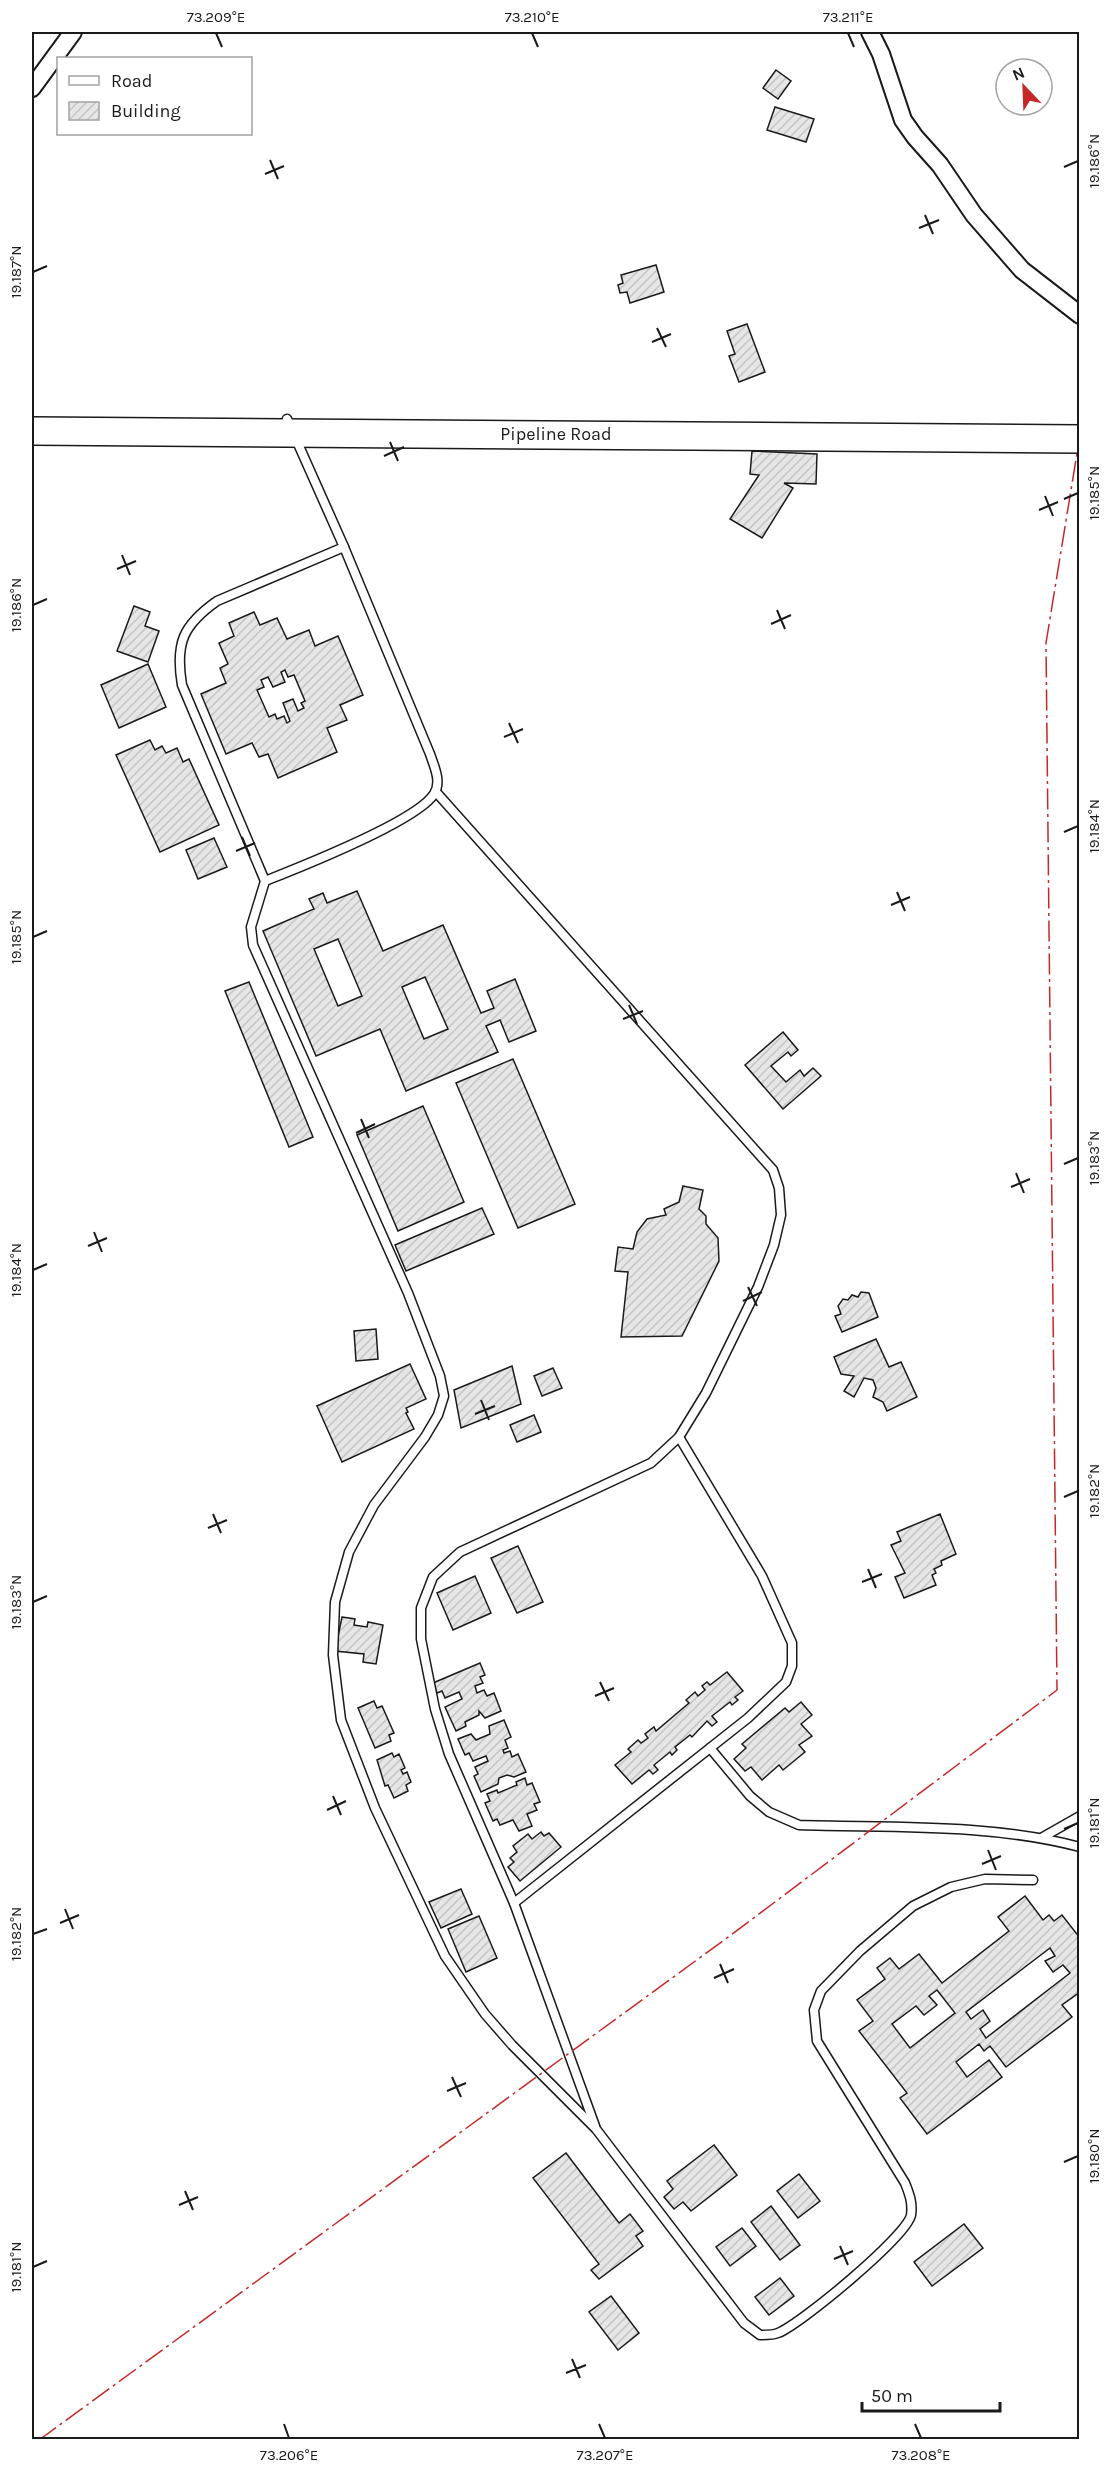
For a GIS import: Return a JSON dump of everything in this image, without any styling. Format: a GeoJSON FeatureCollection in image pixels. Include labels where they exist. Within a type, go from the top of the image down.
{"type":"FeatureCollection","features":[{"type":"Feature","properties":{"kind":"main road","name":"Pipeline Road"},"geometry":{"type":"LineString","coordinates":[[42,424],[1080,421]]}},
{"type":"Feature","properties":{"kind":"main road","name":"Pipeline Road"},"geometry":{"type":"LineString","coordinates":[[289,425],[1080,439]]}},
{"type":"Feature","properties":{"kind":"street"},"geometry":{"type":"LineString","coordinates":[[32,88],[73,32]]}},
{"type":"Feature","properties":{"kind":"street"},"geometry":{"type":"LineString","coordinates":[[870,32],[881,54],[903,120],[940,165],[974,215],[1022,270],[1080,315]]}},
{"type":"Feature","properties":{"kind":"lane"},"geometry":{"type":"LineString","coordinates":[[265,881],[315,861],[388,826],[426,804],[436,792],[437,777],[430,754],[344,547],[289,425]]}},
{"type":"Feature","properties":{"kind":"lane"},"geometry":{"type":"LineString","coordinates":[[344,547],[217,601],[200,613],[185,630],[178,661],[182,684],[265,881],[250,927],[253,945],[408,1293],[440,1376],[444,1396],[438,1415],[425,1437],[374,1505],[349,1552],[335,1602],[333,1644],[341,1719],[375,1808],[445,1956],[485,2014],[512,2045],[596,2129],[744,2323],[760,2335],[778,2333],[839,2289],[893,2241],[911,2217],[911,2201],[905,2183],[817,2041],[814,2010],[821,1991],[860,1951],[913,1906],[951,1887],[985,1879],[1033,1880]]}},
{"type":"Feature","properties":{"kind":"lane"},"geometry":{"type":"LineString","coordinates":[[436,792],[773,1170],[779,1188],[781,1215],[774,1245],[758,1287],[722,1361],[679,1437],[651,1463],[460,1552],[433,1577],[421,1608],[421,1639],[435,1709],[449,1754],[514,1903],[596,2129]]}},
{"type":"Feature","properties":{"kind":"lane"},"geometry":{"type":"LineString","coordinates":[[514,1903],[748,1718],[786,1682],[792,1666],[792,1643],[762,1576],[679,1437]]}},
{"type":"Feature","properties":{"kind":"lane"},"geometry":{"type":"LineString","coordinates":[[710,1748],[750,1796],[769,1812],[799,1825],[1000,1831],[1043,1837],[1080,1847]]}},
{"type":"Feature","properties":{"kind":"lane"},"geometry":{"type":"LineString","coordinates":[[1043,1837],[1080,1816]]}},
{"type":"Feature","properties":{"kind":"building"},"geometry":{"type":"Polygon","coordinates":[[[776,70],[791,81],[778,99],[763,88],[776,70]]]}},
{"type":"Feature","properties":{"kind":"building"},"geometry":{"type":"Polygon","coordinates":[[[775,107],[814,119],[806,142],[767,130],[775,107]]]}},
{"type":"Feature","properties":{"kind":"building"},"geometry":{"type":"Polygon","coordinates":[[[656,265],[664,292],[630,303],[627,292],[620,293],[618,285],[623,283],[621,275],[656,265]]]}},
{"type":"Feature","properties":{"kind":"building"},"geometry":{"type":"Polygon","coordinates":[[[747,324],[765,372],[739,382],[729,356],[735,354],[727,331],[747,324]]]}},
{"type":"Feature","properties":{"kind":"building"},"geometry":{"type":"Polygon","coordinates":[[[752,451],[817,454],[816,484],[784,483],[793,488],[762,538],[730,519],[759,475],[750,474],[752,451]]]}},
{"type":"Feature","properties":{"kind":"building"},"geometry":{"type":"Polygon","coordinates":[[[134,606],[150,612],[145,626],[159,631],[148,662],[117,651],[134,606]]]}},
{"type":"Feature","properties":{"kind":"building"},"geometry":{"type":"Polygon","coordinates":[[[254,612],[260,625],[277,618],[287,639],[309,630],[315,646],[338,636],[363,695],[340,705],[347,720],[327,728],[337,752],[278,778],[268,754],[259,757],[252,743],[226,754],[201,694],[226,683],[220,668],[228,664],[219,643],[234,636],[229,623],[254,612]],[[285,670],[281,672],[285,682],[273,687],[268,677],[261,680],[264,687],[257,690],[269,717],[275,714],[277,719],[284,716],[287,723],[290,721],[283,703],[293,699],[298,711],[304,708],[301,703],[305,701],[294,675],[288,677],[285,670]]]}},
{"type":"Feature","properties":{"kind":"building"},"geometry":{"type":"Polygon","coordinates":[[[148,664],[166,707],[119,728],[101,685],[148,664]]]}},
{"type":"Feature","properties":{"kind":"building"},"geometry":{"type":"Polygon","coordinates":[[[150,740],[155,750],[162,746],[166,753],[177,748],[183,762],[189,759],[219,825],[160,852],[116,755],[150,740]]]}},
{"type":"Feature","properties":{"kind":"building"},"geometry":{"type":"Polygon","coordinates":[[[214,838],[227,867],[198,879],[186,850],[214,838]]]}},
{"type":"Feature","properties":{"kind":"building"},"geometry":{"type":"Polygon","coordinates":[[[357,891],[383,951],[443,925],[481,1013],[494,1008],[487,991],[515,979],[536,1031],[509,1042],[500,1020],[486,1026],[498,1052],[406,1091],[380,1029],[316,1056],[263,931],[314,909],[309,899],[323,893],[327,903],[357,891]],[[338,939],[314,949],[338,1006],[362,996],[338,939]],[[425,977],[402,987],[424,1039],[448,1029],[425,977]]]}},
{"type":"Feature","properties":{"kind":"building"},"geometry":{"type":"Polygon","coordinates":[[[249,982],[313,1137],[289,1147],[225,991],[249,982]]]}},
{"type":"Feature","properties":{"kind":"building"},"geometry":{"type":"Polygon","coordinates":[[[783,1032],[798,1050],[791,1056],[788,1052],[771,1066],[786,1082],[800,1070],[804,1076],[813,1068],[821,1076],[783,1109],[745,1065],[783,1032]]]}},
{"type":"Feature","properties":{"kind":"building"},"geometry":{"type":"Polygon","coordinates":[[[513,1059],[575,1204],[518,1228],[456,1083],[513,1059]]]}},
{"type":"Feature","properties":{"kind":"building"},"geometry":{"type":"Polygon","coordinates":[[[423,1106],[464,1202],[398,1231],[357,1135],[423,1106]]]}},
{"type":"Feature","properties":{"kind":"building"},"geometry":{"type":"Polygon","coordinates":[[[683,1186],[703,1190],[699,1209],[706,1216],[706,1224],[718,1238],[719,1261],[682,1336],[621,1337],[628,1272],[615,1271],[618,1247],[633,1249],[637,1232],[647,1219],[666,1215],[664,1209],[679,1202],[683,1186]]]}},
{"type":"Feature","properties":{"kind":"building"},"geometry":{"type":"Polygon","coordinates":[[[482,1208],[494,1234],[406,1271],[395,1245],[482,1208]]]}},
{"type":"Feature","properties":{"kind":"building"},"geometry":{"type":"Polygon","coordinates":[[[861,1292],[869,1293],[878,1317],[842,1332],[835,1316],[841,1314],[838,1306],[843,1299],[848,1300],[852,1295],[858,1297],[861,1292]]]}},
{"type":"Feature","properties":{"kind":"building"},"geometry":{"type":"Polygon","coordinates":[[[376,1329],[378,1359],[356,1361],[354,1331],[376,1329]]]}},
{"type":"Feature","properties":{"kind":"building"},"geometry":{"type":"Polygon","coordinates":[[[876,1339],[889,1367],[901,1362],[917,1397],[887,1411],[883,1402],[873,1397],[876,1388],[873,1380],[864,1378],[854,1397],[844,1391],[854,1376],[841,1374],[834,1357],[876,1339]]]}},
{"type":"Feature","properties":{"kind":"building"},"geometry":{"type":"Polygon","coordinates":[[[410,1364],[426,1399],[406,1408],[414,1429],[342,1462],[317,1406],[410,1364]]]}},
{"type":"Feature","properties":{"kind":"building"},"geometry":{"type":"Polygon","coordinates":[[[512,1366],[521,1404],[461,1428],[454,1390],[512,1366]]]}},
{"type":"Feature","properties":{"kind":"building"},"geometry":{"type":"Polygon","coordinates":[[[553,1368],[562,1388],[542,1396],[534,1376],[553,1368]]]}},
{"type":"Feature","properties":{"kind":"building"},"geometry":{"type":"Polygon","coordinates":[[[534,1415],[541,1432],[517,1442],[510,1425],[534,1415]]]}},
{"type":"Feature","properties":{"kind":"building"},"geometry":{"type":"Polygon","coordinates":[[[940,1514],[956,1554],[941,1561],[942,1565],[934,1569],[936,1573],[932,1575],[936,1585],[904,1598],[895,1577],[905,1573],[891,1545],[901,1541],[897,1532],[940,1514]]]}},
{"type":"Feature","properties":{"kind":"building"},"geometry":{"type":"Polygon","coordinates":[[[518,1546],[543,1602],[517,1613],[491,1558],[518,1546]]]}},
{"type":"Feature","properties":{"kind":"building"},"geometry":{"type":"Polygon","coordinates":[[[475,1576],[491,1613],[453,1630],[437,1593],[475,1576]]]}},
{"type":"Feature","properties":{"kind":"building"},"geometry":{"type":"Polygon","coordinates":[[[342,1617],[355,1619],[354,1625],[367,1627],[368,1622],[383,1625],[376,1664],[363,1662],[364,1654],[335,1651],[342,1617]]]}},
{"type":"Feature","properties":{"kind":"building"},"geometry":{"type":"Polygon","coordinates":[[[480,1663],[485,1675],[480,1677],[483,1683],[475,1686],[477,1693],[484,1690],[487,1696],[494,1693],[501,1711],[485,1718],[479,1711],[479,1715],[465,1722],[466,1726],[456,1731],[445,1707],[462,1699],[459,1692],[445,1698],[442,1691],[437,1693],[433,1683],[480,1663]]]}},
{"type":"Feature","properties":{"kind":"building"},"geometry":{"type":"Polygon","coordinates":[[[727,1672],[743,1691],[735,1697],[738,1700],[732,1705],[730,1702],[712,1716],[717,1722],[712,1726],[707,1721],[692,1737],[690,1735],[675,1747],[677,1750],[672,1755],[670,1752],[654,1765],[658,1770],[653,1774],[649,1770],[632,1784],[615,1765],[631,1752],[628,1749],[638,1740],[641,1743],[648,1738],[645,1734],[654,1727],[656,1731],[689,1703],[686,1700],[695,1692],[698,1696],[705,1690],[702,1686],[707,1682],[710,1685],[727,1672]]]}},
{"type":"Feature","properties":{"kind":"building"},"geometry":{"type":"Polygon","coordinates":[[[374,1701],[377,1708],[382,1706],[394,1733],[389,1735],[391,1741],[375,1748],[358,1708],[374,1701]]]}},
{"type":"Feature","properties":{"kind":"building"},"geometry":{"type":"Polygon","coordinates":[[[801,1702],[812,1715],[801,1724],[812,1736],[799,1745],[805,1752],[783,1770],[779,1765],[762,1780],[751,1767],[745,1771],[734,1759],[746,1748],[742,1744],[785,1708],[789,1712],[801,1702]]]}},
{"type":"Feature","properties":{"kind":"building"},"geometry":{"type":"Polygon","coordinates":[[[504,1720],[511,1737],[505,1740],[508,1748],[503,1750],[504,1753],[510,1751],[512,1757],[518,1754],[526,1772],[514,1777],[507,1775],[499,1778],[498,1784],[481,1792],[474,1776],[478,1774],[475,1767],[488,1761],[486,1756],[473,1761],[469,1753],[465,1755],[458,1739],[471,1734],[476,1740],[490,1734],[489,1726],[504,1720]]]}},
{"type":"Feature","properties":{"kind":"building"},"geometry":{"type":"Polygon","coordinates":[[[392,1753],[394,1757],[399,1754],[405,1768],[401,1770],[403,1774],[407,1772],[411,1782],[406,1785],[408,1791],[394,1798],[388,1785],[385,1786],[377,1760],[392,1753]]]}},
{"type":"Feature","properties":{"kind":"building"},"geometry":{"type":"Polygon","coordinates":[[[525,1778],[527,1785],[532,1783],[540,1802],[534,1804],[537,1810],[527,1814],[532,1826],[519,1831],[513,1820],[500,1825],[497,1819],[493,1821],[485,1803],[490,1801],[487,1794],[497,1790],[498,1793],[517,1785],[516,1782],[525,1778]]]}},
{"type":"Feature","properties":{"kind":"building"},"geometry":{"type":"Polygon","coordinates":[[[541,1832],[544,1836],[549,1833],[561,1847],[520,1881],[508,1867],[514,1862],[510,1858],[517,1852],[513,1846],[528,1834],[532,1839],[541,1832]]]}},
{"type":"Feature","properties":{"kind":"building"},"geometry":{"type":"Polygon","coordinates":[[[461,1889],[472,1914],[441,1928],[429,1902],[461,1889]]]}},
{"type":"Feature","properties":{"kind":"building"},"geometry":{"type":"Polygon","coordinates":[[[1025,1896],[1043,1920],[1049,1915],[1054,1921],[1062,1915],[1080,1938],[1080,1992],[1062,2005],[1072,2017],[1006,2067],[990,2046],[984,2051],[979,2044],[956,2062],[967,2077],[989,2060],[1002,2077],[927,2134],[900,2098],[907,2093],[859,2031],[873,2021],[857,2000],[885,1979],[877,1968],[890,1958],[899,1969],[919,1954],[942,1983],[1009,1931],[998,1917],[1025,1896]],[[1050,1948],[966,2012],[971,2019],[983,2010],[990,2021],[980,2029],[986,2038],[1070,1973],[1063,1965],[1053,1972],[1045,1961],[1055,1956],[1050,1948]],[[937,1990],[929,1996],[937,2005],[924,2015],[916,2006],[892,2024],[910,2048],[955,2013],[937,1990]]]}},
{"type":"Feature","properties":{"kind":"building"},"geometry":{"type":"Polygon","coordinates":[[[479,1916],[497,1958],[466,1972],[448,1929],[479,1916]]]}},
{"type":"Feature","properties":{"kind":"building"},"geometry":{"type":"Polygon","coordinates":[[[714,2145],[737,2175],[691,2211],[683,2202],[674,2209],[664,2197],[673,2189],[667,2181],[714,2145]]]}},
{"type":"Feature","properties":{"kind":"building"},"geometry":{"type":"Polygon","coordinates":[[[566,2153],[619,2223],[630,2214],[643,2231],[636,2236],[643,2246],[599,2279],[591,2270],[599,2264],[533,2178],[566,2153]]]}},
{"type":"Feature","properties":{"kind":"building"},"geometry":{"type":"Polygon","coordinates":[[[799,2174],[820,2201],[798,2218],[777,2191],[799,2174]]]}},
{"type":"Feature","properties":{"kind":"building"},"geometry":{"type":"Polygon","coordinates":[[[771,2206],[800,2245],[780,2260],[751,2222],[771,2206]]]}},
{"type":"Feature","properties":{"kind":"building"},"geometry":{"type":"Polygon","coordinates":[[[964,2224],[983,2248],[932,2286],[914,2262],[964,2224]]]}},
{"type":"Feature","properties":{"kind":"building"},"geometry":{"type":"Polygon","coordinates":[[[742,2228],[756,2246],[730,2266],[716,2247],[742,2228]]]}},
{"type":"Feature","properties":{"kind":"building"},"geometry":{"type":"Polygon","coordinates":[[[780,2278],[794,2296],[769,2315],[755,2297],[780,2278]]]}},
{"type":"Feature","properties":{"kind":"building"},"geometry":{"type":"Polygon","coordinates":[[[611,2296],[639,2333],[618,2350],[589,2312],[611,2296]]]}},
{"type":"Feature","properties":{"kind":"power"},"geometry":{"type":"LineString","coordinates":[[39,2440],[731,1935],[1057,1690],[1046,643],[1080,435]]}}]}
